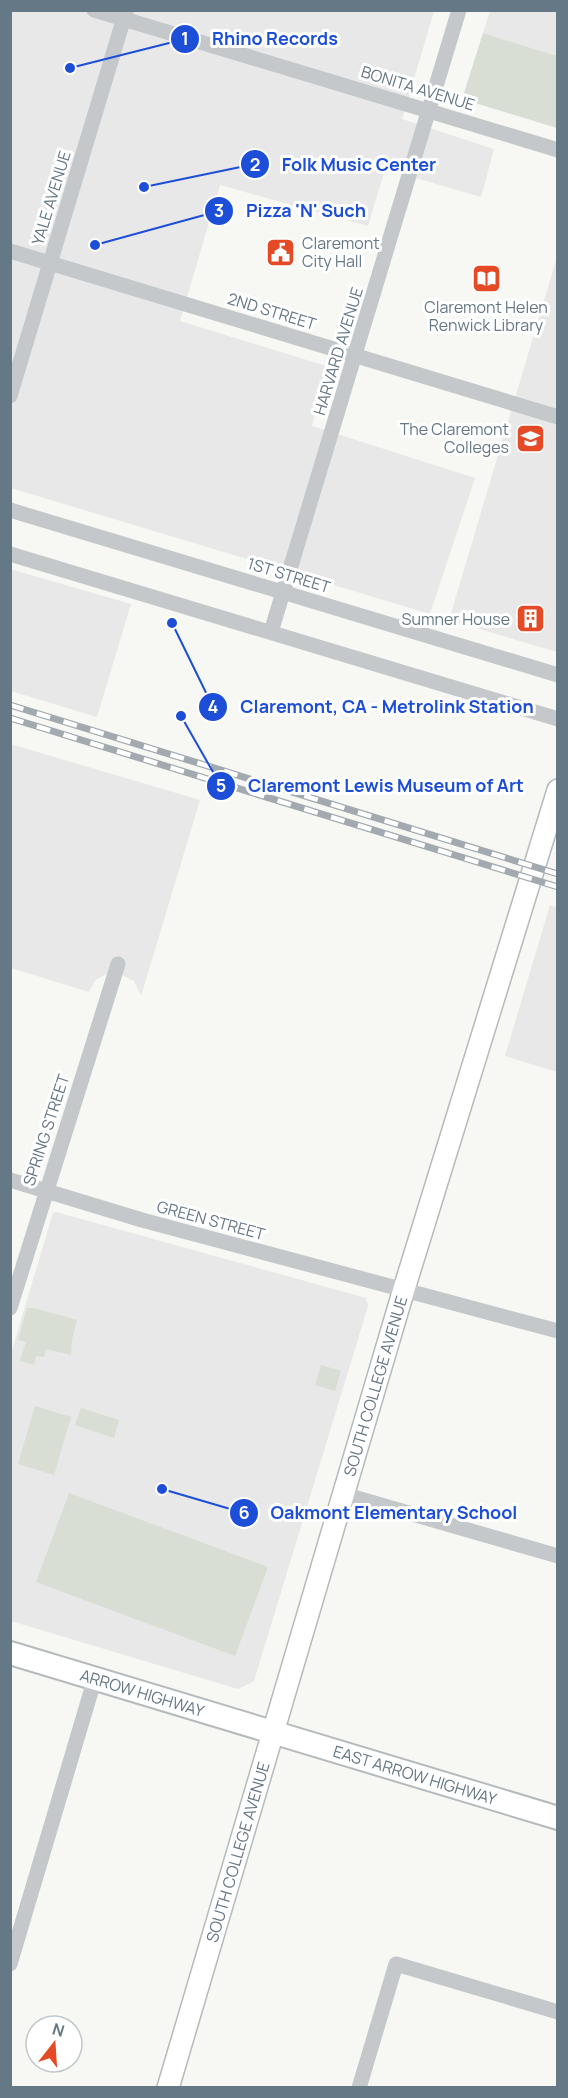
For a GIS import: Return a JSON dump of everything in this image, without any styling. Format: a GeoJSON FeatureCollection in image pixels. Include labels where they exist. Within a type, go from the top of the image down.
{"type":"FeatureCollection","features":[{"type":"Feature","properties":{"kind":"main road","name":"ARROW HIGHWAY"},"geometry":{"type":"LineString","coordinates":[[10,1653],[273,1731]]}},
{"type":"Feature","properties":{"kind":"main road","name":"EAST ARROW HIGHWAY"},"geometry":{"type":"LineString","coordinates":[[273,1731],[558,1818]]}},
{"type":"Feature","properties":{"kind":"street","name":"BONITA AVENUE"},"geometry":{"type":"LineString","coordinates":[[94,10],[125,15],[558,150]]}},
{"type":"Feature","properties":{"kind":"street","name":"HARVARD AVENUE"},"geometry":{"type":"LineString","coordinates":[[271,632],[459,10]]}},
{"type":"Feature","properties":{"kind":"street","name":"YALE AVENUE"},"geometry":{"type":"LineString","coordinates":[[10,396],[125,15]]}},
{"type":"Feature","properties":{"kind":"street","name":"2ND STREET"},"geometry":{"type":"LineString","coordinates":[[10,251],[558,417]]}},
{"type":"Feature","properties":{"kind":"street","name":"1ST STREET"},"geometry":{"type":"LineString","coordinates":[[10,510],[558,675]]}},
{"type":"Feature","properties":{"kind":"street"},"geometry":{"type":"LineString","coordinates":[[10,554],[558,719]]}},
{"type":"Feature","properties":{"kind":"street","name":"SOUTH COLLEGE AVENUE"},"geometry":{"type":"LineString","coordinates":[[168,2088],[404,1289],[558,790]]}},
{"type":"Feature","properties":{"kind":"street","name":"SPRING STREET"},"geometry":{"type":"LineString","coordinates":[[10,1308],[118,964]]}},
{"type":"Feature","properties":{"kind":"street","name":"GREEN STREET"},"geometry":{"type":"LineString","coordinates":[[10,1180],[142,1220],[558,1331]]}},
{"type":"Feature","properties":{"kind":"street"},"geometry":{"type":"LineString","coordinates":[[344,1494],[558,1556]]}},
{"type":"Feature","properties":{"kind":"street"},"geometry":{"type":"LineString","coordinates":[[10,1964],[95,1678]]}},
{"type":"Feature","properties":{"kind":"street"},"geometry":{"type":"LineString","coordinates":[[359,2088],[396,1964],[558,2012]]}},
{"type":"Feature","properties":{"kind":"shaded area"},"geometry":{"type":"Polygon","coordinates":[[[10,11],[434,11],[402,119],[494,149],[481,197],[385,169],[368,226],[220,185],[180,321],[326,366],[312,426],[475,478],[430,614],[11,488],[10,11]]]}},
{"type":"Feature","properties":{"kind":"shaded area"},"geometry":{"type":"Polygon","coordinates":[[[490,11],[557,11],[557,56],[483,33],[490,11]]]}},
{"type":"Feature","properties":{"kind":"shaded area"},"geometry":{"type":"Polygon","coordinates":[[[483,33],[557,56],[557,128],[462,99],[483,33]]]}},
{"type":"Feature","properties":{"kind":"shaded area","name":"The Claremont Colleges"},"geometry":{"type":"Polygon","coordinates":[[[557,257],[557,652],[449,620],[557,257]]]}},
{"type":"Feature","properties":{"kind":"shaded area"},"geometry":{"type":"Polygon","coordinates":[[[10,569],[131,604],[97,717],[11,691],[10,569]]]}},
{"type":"Feature","properties":{"kind":"shaded area"},"geometry":{"type":"Polygon","coordinates":[[[10,744],[200,800],[141,996],[134,981],[120,974],[107,974],[95,980],[89,992],[11,968],[10,744]]]}},
{"type":"Feature","properties":{"kind":"shaded area"},"geometry":{"type":"Polygon","coordinates":[[[550,905],[558,908],[557,1072],[505,1056],[550,905]]]}},
{"type":"Feature","properties":{"kind":"shaded area"},"geometry":{"type":"Polygon","coordinates":[[[53,1213],[366,1298],[368,1306],[254,1681],[238,1689],[11,1621],[10,1357],[53,1213]]]}},
{"type":"Feature","properties":{"kind":"shaded area"},"geometry":{"type":"Polygon","coordinates":[[[27,1308],[77,1320],[71,1355],[46,1349],[44,1357],[36,1356],[34,1365],[20,1361],[26,1342],[18,1340],[27,1308]]]}},
{"type":"Feature","properties":{"kind":"shaded area"},"geometry":{"type":"Polygon","coordinates":[[[321,1365],[341,1371],[335,1391],[315,1385],[321,1365]]]}},
{"type":"Feature","properties":{"kind":"shaded area"},"geometry":{"type":"Polygon","coordinates":[[[35,1406],[71,1417],[54,1475],[18,1464],[35,1406]]]}},
{"type":"Feature","properties":{"kind":"shaded area"},"geometry":{"type":"Polygon","coordinates":[[[81,1408],[119,1420],[114,1438],[75,1425],[81,1408]]]}},
{"type":"Feature","properties":{"kind":"shaded area"},"geometry":{"type":"Polygon","coordinates":[[[69,1493],[268,1567],[235,1656],[36,1582],[69,1493]]]}},
{"type":"Feature","properties":{"kind":"railway"},"geometry":{"type":"LineString","coordinates":[[10,705],[558,874]]}},
{"type":"Feature","properties":{"kind":"railway"},"geometry":{"type":"LineString","coordinates":[[10,718],[558,887]]}},
{"type":"Feature","properties":{"kind":"place","name":"Rhino Records"},"geometry":{"type":"Point","coordinates":[70,68]}},
{"type":"Feature","properties":{"kind":"place","name":"Folk Music Center"},"geometry":{"type":"Point","coordinates":[144,187]}},
{"type":"Feature","properties":{"kind":"place","name":"Pizza 'N' Such"},"geometry":{"type":"Point","coordinates":[95,245]}},
{"type":"Feature","properties":{"kind":"place","name":"Claremont City Hall"},"geometry":{"type":"Point","coordinates":[281,252]}},
{"type":"Feature","properties":{"kind":"place","name":"Claremont Helen Renwick Library"},"geometry":{"type":"Point","coordinates":[486,279]}},
{"type":"Feature","properties":{"kind":"place","name":"The Claremont Colleges"},"geometry":{"type":"Point","coordinates":[530,438]}},
{"type":"Feature","properties":{"kind":"place","name":"Sumner House"},"geometry":{"type":"Point","coordinates":[531,619]}},
{"type":"Feature","properties":{"kind":"place","name":"Claremont, CA - Metrolink Station"},"geometry":{"type":"Point","coordinates":[172,623]}},
{"type":"Feature","properties":{"kind":"place","name":"Claremont Lewis Museum of Art"},"geometry":{"type":"Point","coordinates":[181,716]}},
{"type":"Feature","properties":{"kind":"place","name":"Oakmont Elementary School"},"geometry":{"type":"Point","coordinates":[162,1489]}}]}
